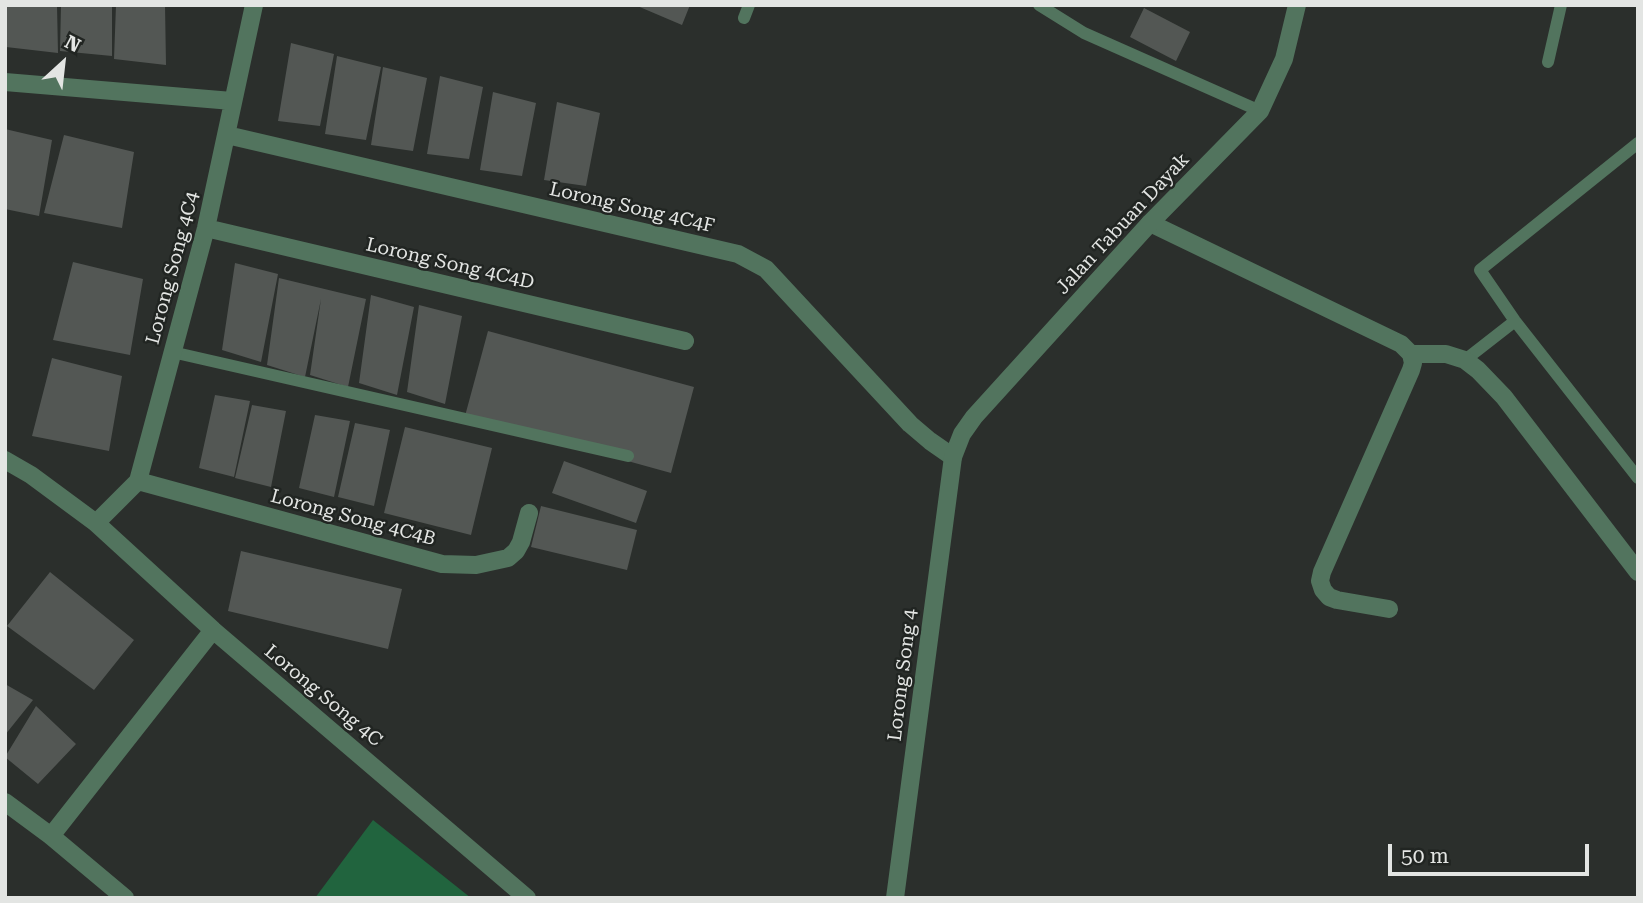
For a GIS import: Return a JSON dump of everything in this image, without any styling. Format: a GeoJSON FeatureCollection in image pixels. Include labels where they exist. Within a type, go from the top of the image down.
{"type":"FeatureCollection","features":[{"type":"Feature","properties":{"kind":"street","name":"Lorong Song 4C4"},"geometry":{"type":"LineString","coordinates":[[138,481],[206,228],[254,5]]}},
{"type":"Feature","properties":{"kind":"street","name":"Jalan Tabuan Dayak"},"geometry":{"type":"LineString","coordinates":[[953,457],[962,434],[974,417],[1150,223],[1260,111],[1284,59],[1297,5]]}},
{"type":"Feature","properties":{"kind":"street"},"geometry":{"type":"LineString","coordinates":[[5,82],[232,101]]}},
{"type":"Feature","properties":{"kind":"street","name":"Lorong Song 4C4F"},"geometry":{"type":"LineString","coordinates":[[227,135],[738,254],[766,269],[910,424],[953,457]]}},
{"type":"Feature","properties":{"kind":"street"},"geometry":{"type":"LineString","coordinates":[[1150,223],[1401,344],[1411,354],[1411,370],[1320,581],[1329,597],[1389,609]]}},
{"type":"Feature","properties":{"kind":"street","name":"Lorong Song 4C4D"},"geometry":{"type":"LineString","coordinates":[[206,228],[685,341]]}},
{"type":"Feature","properties":{"kind":"street"},"geometry":{"type":"LineString","coordinates":[[1411,354],[1446,354],[1465,360],[1478,370],[1504,397],[1638,572]]}},
{"type":"Feature","properties":{"kind":"street","name":"Lorong Song 4"},"geometry":{"type":"LineString","coordinates":[[895,898],[953,457]]}},
{"type":"Feature","properties":{"kind":"street","name":"Lorong Song 4C"},"geometry":{"type":"LineString","coordinates":[[5,460],[31,475],[96,523],[213,630],[527,898]]}},
{"type":"Feature","properties":{"kind":"street"},"geometry":{"type":"LineString","coordinates":[[96,523],[138,481]]}},
{"type":"Feature","properties":{"kind":"street","name":"Lorong Song 4C4B"},"geometry":{"type":"LineString","coordinates":[[138,481],[442,564],[477,565],[508,558],[521,542],[529,513]]}},
{"type":"Feature","properties":{"kind":"street"},"geometry":{"type":"LineString","coordinates":[[51,836],[213,630]]}},
{"type":"Feature","properties":{"kind":"street"},"geometry":{"type":"LineString","coordinates":[[5,802],[51,836],[125,898]]}},
{"type":"Feature","properties":{"kind":"lane"},"geometry":{"type":"LineString","coordinates":[[744,18],[749,5]]}},
{"type":"Feature","properties":{"kind":"lane"},"geometry":{"type":"LineString","coordinates":[[1038,5],[1084,33],[1260,111]]}},
{"type":"Feature","properties":{"kind":"lane"},"geometry":{"type":"LineString","coordinates":[[1548,62],[1561,5]]}},
{"type":"Feature","properties":{"kind":"lane"},"geometry":{"type":"LineString","coordinates":[[1638,143],[1480,270],[1516,321],[1638,478]]}},
{"type":"Feature","properties":{"kind":"lane"},"geometry":{"type":"LineString","coordinates":[[1465,360],[1516,321]]}},
{"type":"Feature","properties":{"kind":"lane"},"geometry":{"type":"LineString","coordinates":[[172,352],[628,456]]}},
{"type":"Feature","properties":{"kind":"green space"},"geometry":{"type":"Polygon","coordinates":[[[373,820],[471,898],[315,898],[373,820]]]}},
{"type":"Feature","properties":{"kind":"building"},"geometry":{"type":"Polygon","coordinates":[[[7,5],[57,5],[58,53],[6,47],[7,5]]]}},
{"type":"Feature","properties":{"kind":"building"},"geometry":{"type":"Polygon","coordinates":[[[61,5],[112,5],[112,56],[60,51],[61,5]]]}},
{"type":"Feature","properties":{"kind":"building"},"geometry":{"type":"Polygon","coordinates":[[[116,5],[165,5],[166,65],[114,59],[116,5]]]}},
{"type":"Feature","properties":{"kind":"building"},"geometry":{"type":"Polygon","coordinates":[[[635,5],[690,5],[682,25],[635,5]]]}},
{"type":"Feature","properties":{"kind":"building"},"geometry":{"type":"Polygon","coordinates":[[[1144,8],[1190,32],[1176,61],[1130,37],[1144,8]]]}},
{"type":"Feature","properties":{"kind":"building"},"geometry":{"type":"Polygon","coordinates":[[[291,43],[334,54],[320,126],[278,121],[291,43]]]}},
{"type":"Feature","properties":{"kind":"building"},"geometry":{"type":"Polygon","coordinates":[[[337,56],[381,67],[366,140],[325,134],[337,56]]]}},
{"type":"Feature","properties":{"kind":"building"},"geometry":{"type":"Polygon","coordinates":[[[383,67],[427,78],[413,151],[371,145],[383,67]]]}},
{"type":"Feature","properties":{"kind":"building"},"geometry":{"type":"Polygon","coordinates":[[[440,76],[483,87],[469,159],[427,154],[440,76]]]}},
{"type":"Feature","properties":{"kind":"building"},"geometry":{"type":"Polygon","coordinates":[[[493,92],[536,103],[522,176],[480,170],[493,92]]]}},
{"type":"Feature","properties":{"kind":"building"},"geometry":{"type":"Polygon","coordinates":[[[557,102],[600,113],[586,186],[544,180],[557,102]]]}},
{"type":"Feature","properties":{"kind":"building"},"geometry":{"type":"Polygon","coordinates":[[[5,129],[52,140],[39,216],[5,209],[5,129]]]}},
{"type":"Feature","properties":{"kind":"building"},"geometry":{"type":"Polygon","coordinates":[[[64,135],[134,152],[122,228],[44,213],[64,135]]]}},
{"type":"Feature","properties":{"kind":"building"},"geometry":{"type":"Polygon","coordinates":[[[73,262],[143,279],[130,355],[53,340],[73,262]]]}},
{"type":"Feature","properties":{"kind":"building"},"geometry":{"type":"Polygon","coordinates":[[[235,263],[278,274],[261,362],[222,350],[235,263]]]}},
{"type":"Feature","properties":{"kind":"building"},"geometry":{"type":"Polygon","coordinates":[[[279,278],[366,299],[348,387],[310,375],[321,299],[305,377],[267,365],[279,278]]]}},
{"type":"Feature","properties":{"kind":"building"},"geometry":{"type":"Polygon","coordinates":[[[371,295],[414,307],[397,395],[359,383],[371,295]]]}},
{"type":"Feature","properties":{"kind":"building"},"geometry":{"type":"Polygon","coordinates":[[[419,305],[462,316],[445,404],[407,392],[419,305]]]}},
{"type":"Feature","properties":{"kind":"building"},"geometry":{"type":"Polygon","coordinates":[[[488,331],[694,387],[671,473],[465,416],[488,331]]]}},
{"type":"Feature","properties":{"kind":"building"},"geometry":{"type":"Polygon","coordinates":[[[52,358],[122,376],[109,451],[32,436],[52,358]]]}},
{"type":"Feature","properties":{"kind":"building"},"geometry":{"type":"Polygon","coordinates":[[[215,395],[250,401],[234,477],[199,468],[215,395]]]}},
{"type":"Feature","properties":{"kind":"building"},"geometry":{"type":"Polygon","coordinates":[[[252,405],[286,411],[271,487],[235,478],[252,405]]]}},
{"type":"Feature","properties":{"kind":"building"},"geometry":{"type":"Polygon","coordinates":[[[315,415],[350,421],[334,497],[299,488],[315,415]]]}},
{"type":"Feature","properties":{"kind":"building"},"geometry":{"type":"Polygon","coordinates":[[[355,423],[390,430],[374,506],[338,497],[355,423]]]}},
{"type":"Feature","properties":{"kind":"building"},"geometry":{"type":"Polygon","coordinates":[[[405,427],[492,448],[471,535],[384,513],[405,427]]]}},
{"type":"Feature","properties":{"kind":"building"},"geometry":{"type":"Polygon","coordinates":[[[564,461],[647,491],[636,523],[552,493],[564,461]]]}},
{"type":"Feature","properties":{"kind":"building"},"geometry":{"type":"Polygon","coordinates":[[[541,506],[637,530],[627,570],[531,547],[541,506]]]}},
{"type":"Feature","properties":{"kind":"building"},"geometry":{"type":"Polygon","coordinates":[[[241,551],[402,589],[388,649],[228,611],[241,551]]]}},
{"type":"Feature","properties":{"kind":"building"},"geometry":{"type":"Polygon","coordinates":[[[50,572],[134,640],[94,690],[7,626],[50,572]]]}},
{"type":"Feature","properties":{"kind":"building"},"geometry":{"type":"Polygon","coordinates":[[[5,684],[33,700],[5,735],[5,684]]]}},
{"type":"Feature","properties":{"kind":"building"},"geometry":{"type":"Polygon","coordinates":[[[36,706],[76,744],[38,784],[5,757],[36,706]]]}}]}
